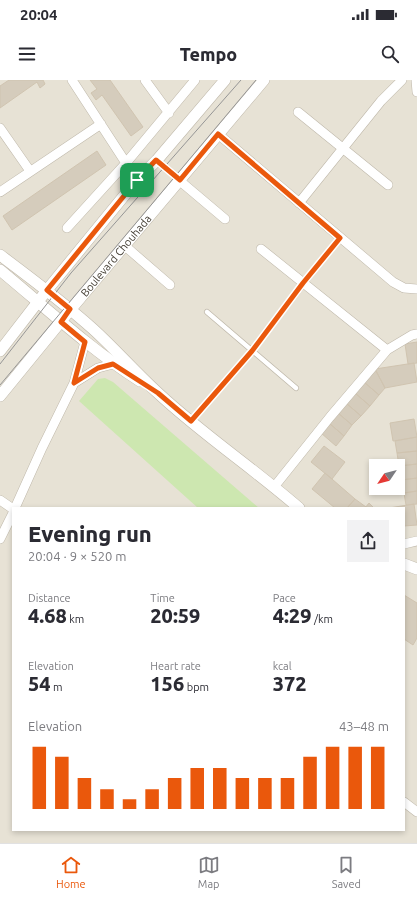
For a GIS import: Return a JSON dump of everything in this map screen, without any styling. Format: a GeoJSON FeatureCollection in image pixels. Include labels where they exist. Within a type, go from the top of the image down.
{"type":"FeatureCollection","features":[{"type":"Feature","properties":{"kind":"street"},"geometry":{"type":"LineString","coordinates":[[72,80],[137,180]]}},
{"type":"Feature","properties":{"kind":"street"},"geometry":{"type":"LineString","coordinates":[[145,80],[169,113]]}},
{"type":"Feature","properties":{"kind":"street"},"geometry":{"type":"LineString","coordinates":[[67,228],[126,163],[195,80]]}},
{"type":"Feature","properties":{"kind":"street"},"geometry":{"type":"LineString","coordinates":[[0,351],[47,290],[137,180],[225,80]]}},
{"type":"Feature","properties":{"kind":"street","name":"Boulevard Chouhada"},"geometry":{"type":"LineString","coordinates":[[0,396],[70,309],[125,246],[264,80]]}},
{"type":"Feature","properties":{"kind":"street"},"geometry":{"type":"LineString","coordinates":[[299,203],[381,101],[402,80]]}},
{"type":"Feature","properties":{"kind":"street"},"geometry":{"type":"LineString","coordinates":[[416,80],[417,92]]}},
{"type":"Feature","properties":{"kind":"street"},"geometry":{"type":"LineString","coordinates":[[298,112],[388,185]]}},
{"type":"Feature","properties":{"kind":"street"},"geometry":{"type":"LineString","coordinates":[[0,192],[101,124]]}},
{"type":"Feature","properties":{"kind":"street"},"geometry":{"type":"LineString","coordinates":[[0,128],[30,171]]}},
{"type":"Feature","properties":{"kind":"street"},"geometry":{"type":"LineString","coordinates":[[218,134],[393,282],[404,288],[413,290],[417,289]]}},
{"type":"Feature","properties":{"kind":"street"},"geometry":{"type":"LineString","coordinates":[[180,180],[225,219]]}},
{"type":"Feature","properties":{"kind":"street"},"geometry":{"type":"LineString","coordinates":[[125,246],[170,285]]}},
{"type":"Feature","properties":{"kind":"street"},"geometry":{"type":"LineString","coordinates":[[261,249],[387,350]]}},
{"type":"Feature","properties":{"kind":"street"},"geometry":{"type":"LineString","coordinates":[[0,255],[70,309],[117,352],[158,393],[298,507]]}},
{"type":"Feature","properties":{"kind":"street"},"geometry":{"type":"LineString","coordinates":[[0,270],[113,364],[158,393]]}},
{"type":"Feature","properties":{"kind":"street"},"geometry":{"type":"LineString","coordinates":[[274,487],[330,416],[387,350],[412,335],[417,334]]}},
{"type":"Feature","properties":{"kind":"street"},"geometry":{"type":"LineString","coordinates":[[15,507],[74,383],[85,342]]}},
{"type":"Feature","properties":{"kind":"street"},"geometry":{"type":"LineString","coordinates":[[74,383],[98,368],[113,364]]}},
{"type":"Feature","properties":{"kind":"street"},"geometry":{"type":"LineString","coordinates":[[0,500],[12,508]]}},
{"type":"Feature","properties":{"kind":"street"},"geometry":{"type":"LineString","coordinates":[[0,539],[12,515]]}},
{"type":"Feature","properties":{"kind":"street"},"geometry":{"type":"LineString","coordinates":[[405,544],[417,541]]}},
{"type":"Feature","properties":{"kind":"street"},"geometry":{"type":"LineString","coordinates":[[405,564],[417,569]]}},
{"type":"Feature","properties":{"kind":"street"},"geometry":{"type":"LineString","coordinates":[[405,803],[417,812]]}},
{"type":"Feature","properties":{"kind":"lane"},"geometry":{"type":"LineString","coordinates":[[191,421],[252,351],[303,283],[340,238]]}},
{"type":"Feature","properties":{"kind":"lane"},"geometry":{"type":"LineString","coordinates":[[207,312],[296,388]]}},
{"type":"Feature","properties":{"kind":"path"},"geometry":{"type":"LineString","coordinates":[[156,160],[180,180]]}},
{"type":"Feature","properties":{"kind":"shaded area"},"geometry":{"type":"Polygon","coordinates":[[[0,80],[417,80],[417,843],[0,843],[0,80]]]}},
{"type":"Feature","properties":{"kind":"green space"},"geometry":{"type":"Polygon","coordinates":[[[105,378],[113,382],[258,507],[197,507],[79,401],[98,379],[105,378]]]}},
{"type":"Feature","properties":{"kind":"building"},"geometry":{"type":"Polygon","coordinates":[[[9,80],[43,80],[45,84],[40,88],[37,82],[0,108],[0,86],[9,80]]]}},
{"type":"Feature","properties":{"kind":"building"},"geometry":{"type":"Polygon","coordinates":[[[90,80],[110,80],[143,127],[131,136],[102,95],[96,100],[91,93],[97,89],[90,80]]]}},
{"type":"Feature","properties":{"kind":"building"},"geometry":{"type":"Polygon","coordinates":[[[97,151],[106,165],[12,230],[3,216],[97,151]]]}},
{"type":"Feature","properties":{"kind":"building"},"geometry":{"type":"Polygon","coordinates":[[[417,342],[417,363],[408,364],[405,344],[417,342]]]}},
{"type":"Feature","properties":{"kind":"building"},"geometry":{"type":"Polygon","coordinates":[[[414,363],[417,382],[385,388],[375,369],[414,363]]]}},
{"type":"Feature","properties":{"kind":"building"},"geometry":{"type":"Polygon","coordinates":[[[375,369],[385,388],[379,395],[364,382],[375,369]]]}},
{"type":"Feature","properties":{"kind":"building"},"geometry":{"type":"Polygon","coordinates":[[[364,382],[379,395],[370,406],[355,393],[364,382]]]}},
{"type":"Feature","properties":{"kind":"building"},"geometry":{"type":"Polygon","coordinates":[[[355,393],[370,406],[361,416],[346,403],[355,393]]]}},
{"type":"Feature","properties":{"kind":"building"},"geometry":{"type":"Polygon","coordinates":[[[346,403],[361,416],[352,425],[338,413],[346,403]]]}},
{"type":"Feature","properties":{"kind":"building"},"geometry":{"type":"Polygon","coordinates":[[[338,413],[352,425],[344,436],[329,423],[338,413]]]}},
{"type":"Feature","properties":{"kind":"building"},"geometry":{"type":"Polygon","coordinates":[[[414,419],[417,437],[393,441],[390,423],[414,419]]]}},
{"type":"Feature","properties":{"kind":"building"},"geometry":{"type":"Polygon","coordinates":[[[329,423],[344,436],[336,446],[321,433],[329,423]]]}},
{"type":"Feature","properties":{"kind":"building"},"geometry":{"type":"Polygon","coordinates":[[[417,437],[417,451],[397,453],[395,441],[417,437]]]}},
{"type":"Feature","properties":{"kind":"building"},"geometry":{"type":"Polygon","coordinates":[[[324,446],[345,462],[332,479],[311,462],[324,446]]]}},
{"type":"Feature","properties":{"kind":"building"},"geometry":{"type":"Polygon","coordinates":[[[417,451],[417,464],[405,465],[405,459],[398,459],[397,453],[417,451]]]}},
{"type":"Feature","properties":{"kind":"building"},"geometry":{"type":"Polygon","coordinates":[[[417,464],[417,478],[405,480],[405,465],[417,464]]]}},
{"type":"Feature","properties":{"kind":"building"},"geometry":{"type":"Polygon","coordinates":[[[325,473],[355,499],[348,507],[334,507],[312,489],[325,473]]]}},
{"type":"Feature","properties":{"kind":"building"},"geometry":{"type":"Polygon","coordinates":[[[417,478],[417,491],[405,493],[405,480],[417,478]]]}},
{"type":"Feature","properties":{"kind":"building"},"geometry":{"type":"Polygon","coordinates":[[[417,491],[417,504],[406,505],[405,493],[417,491]]]}},
{"type":"Feature","properties":{"kind":"building"},"geometry":{"type":"Polygon","coordinates":[[[355,499],[366,507],[348,507],[355,499]]]}},
{"type":"Feature","properties":{"kind":"building"},"geometry":{"type":"Polygon","coordinates":[[[369,503],[373,507],[366,507],[369,503]]]}},
{"type":"Feature","properties":{"kind":"building"},"geometry":{"type":"Polygon","coordinates":[[[414,504],[417,525],[405,526],[405,507],[395,507],[414,504]]]}},
{"type":"Feature","properties":{"kind":"building"},"geometry":{"type":"Polygon","coordinates":[[[405,596],[417,603],[417,638],[413,645],[405,640],[405,596]]]}},
{"type":"Feature","properties":{"kind":"tram line"},"geometry":{"type":"LineString","coordinates":[[0,364],[71,273],[241,80]]}},
{"type":"Feature","properties":{"kind":"tram line"},"geometry":{"type":"LineString","coordinates":[[0,385],[256,80]]}},
{"type":"Feature","properties":{"kind":"route"},"geometry":{"type":"LineString","coordinates":[[218,134],[340,238],[303,283],[252,351],[191,421],[158,393],[113,364],[98,368],[74,383],[85,342],[61,322],[70,309],[47,290],[137,180],[156,160],[180,180],[218,134]]}}]}
